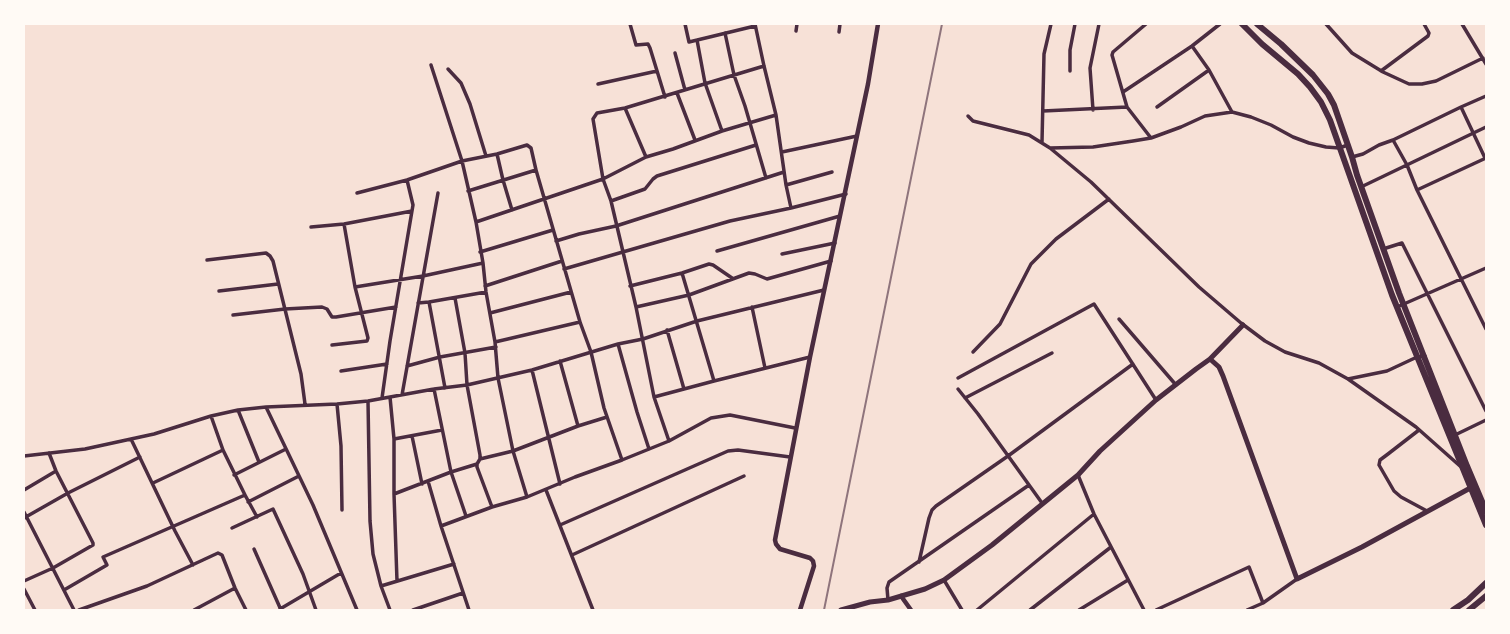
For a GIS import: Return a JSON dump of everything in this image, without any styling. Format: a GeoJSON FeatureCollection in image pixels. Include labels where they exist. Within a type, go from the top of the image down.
{"type":"FeatureCollection","features":[{"type":"Feature","properties":{"kind":"highway"},"geometry":{"type":"LineString","coordinates":[[1242,24],[1262,44],[1298,74],[1321,102],[1330,120],[1397,307],[1417,358],[1462,468],[1486,510]]}},
{"type":"Feature","properties":{"kind":"highway"},"geometry":{"type":"LineString","coordinates":[[1257,24],[1304,66],[1320,83],[1334,105],[1383,249],[1455,435],[1486,525]]}},
{"type":"Feature","properties":{"kind":"highway"},"geometry":{"type":"LineString","coordinates":[[1453,610],[1486,583]]}},
{"type":"Feature","properties":{"kind":"highway"},"geometry":{"type":"LineString","coordinates":[[1470,610],[1478,608],[1486,596]]}},
{"type":"Feature","properties":{"kind":"main road"},"geometry":{"type":"LineString","coordinates":[[840,610],[870,602],[888,600],[924,589],[944,580],[992,545],[1078,475],[1100,451],[1156,400],[1210,359],[1243,325]]}},
{"type":"Feature","properties":{"kind":"main road"},"geometry":{"type":"LineString","coordinates":[[1210,359],[1219,367],[1224,376],[1297,579],[1362,547],[1473,487]]}},
{"type":"Feature","properties":{"kind":"street"},"geometry":{"type":"LineString","coordinates":[[630,24],[636,45],[648,44],[665,97]]}},
{"type":"Feature","properties":{"kind":"street"},"geometry":{"type":"LineString","coordinates":[[685,24],[689,42],[755,25],[776,115],[786,185],[791,208]]}},
{"type":"Feature","properties":{"kind":"street"},"geometry":{"type":"LineString","coordinates":[[796,31],[797,24]]}},
{"type":"Feature","properties":{"kind":"street"},"geometry":{"type":"LineString","coordinates":[[839,32],[840,24]]}},
{"type":"Feature","properties":{"kind":"street"},"geometry":{"type":"LineString","coordinates":[[800,610],[814,566],[813,561],[810,558],[780,549],[775,540],[795,428],[846,194],[868,84],[878,24]]}},
{"type":"Feature","properties":{"kind":"street"},"geometry":{"type":"LineString","coordinates":[[1042,142],[1044,54],[1051,24]]}},
{"type":"Feature","properties":{"kind":"street"},"geometry":{"type":"LineString","coordinates":[[1070,71],[1070,50],[1075,24]]}},
{"type":"Feature","properties":{"kind":"street"},"geometry":{"type":"LineString","coordinates":[[1093,110],[1090,68],[1100,24]]}},
{"type":"Feature","properties":{"kind":"street"},"geometry":{"type":"LineString","coordinates":[[1146,24],[1113,52],[1112,56],[1127,107],[1151,138]]}},
{"type":"Feature","properties":{"kind":"street"},"geometry":{"type":"LineString","coordinates":[[1123,92],[1192,46],[1220,24]]}},
{"type":"Feature","properties":{"kind":"street"},"geometry":{"type":"LineString","coordinates":[[1326,24],[1352,53],[1381,71],[1409,84],[1422,84],[1436,81],[1482,58]]}},
{"type":"Feature","properties":{"kind":"street"},"geometry":{"type":"LineString","coordinates":[[1381,71],[1428,36],[1429,33],[1424,24]]}},
{"type":"Feature","properties":{"kind":"street"},"geometry":{"type":"LineString","coordinates":[[1462,24],[1486,64]]}},
{"type":"Feature","properties":{"kind":"street"},"geometry":{"type":"LineString","coordinates":[[725,33],[734,75],[750,122],[766,178]]}},
{"type":"Feature","properties":{"kind":"street"},"geometry":{"type":"LineString","coordinates":[[697,40],[705,83],[722,131]]}},
{"type":"Feature","properties":{"kind":"street"},"geometry":{"type":"LineString","coordinates":[[1192,46],[1209,70],[1232,112]]}},
{"type":"Feature","properties":{"kind":"street"},"geometry":{"type":"LineString","coordinates":[[675,53],[685,90]]}},
{"type":"Feature","properties":{"kind":"street"},"geometry":{"type":"LineString","coordinates":[[431,65],[462,161],[476,222],[496,348],[498,378],[513,451],[527,497]]}},
{"type":"Feature","properties":{"kind":"street"},"geometry":{"type":"LineString","coordinates":[[669,441],[654,397],[636,307],[611,201],[603,179],[593,119],[597,114],[665,97],[705,83],[764,66]]}},
{"type":"Feature","properties":{"kind":"street"},"geometry":{"type":"LineString","coordinates":[[448,69],[461,83],[470,104],[486,156]]}},
{"type":"Feature","properties":{"kind":"street"},"geometry":{"type":"LineString","coordinates":[[1157,107],[1209,70]]}},
{"type":"Feature","properties":{"kind":"street"},"geometry":{"type":"LineString","coordinates":[[598,84],[657,71]]}},
{"type":"Feature","properties":{"kind":"street"},"geometry":{"type":"LineString","coordinates":[[678,93],[695,140]]}},
{"type":"Feature","properties":{"kind":"street"},"geometry":{"type":"LineString","coordinates":[[1352,157],[1363,154],[1379,145],[1393,140],[1486,96]]}},
{"type":"Feature","properties":{"kind":"street"},"geometry":{"type":"LineString","coordinates":[[1043,111],[1093,110],[1127,107]]}},
{"type":"Feature","properties":{"kind":"street"},"geometry":{"type":"LineString","coordinates":[[1417,190],[1485,158],[1460,107]]}},
{"type":"Feature","properties":{"kind":"street"},"geometry":{"type":"LineString","coordinates":[[625,108],[646,157]]}},
{"type":"Feature","properties":{"kind":"street"},"geometry":{"type":"LineString","coordinates":[[1050,148],[1094,147],[1151,138],[1181,127],[1204,116],[1232,112],[1251,117],[1271,125],[1293,137],[1309,143],[1339,148],[1348,145]]}},
{"type":"Feature","properties":{"kind":"street"},"geometry":{"type":"LineString","coordinates":[[476,222],[603,179],[646,157],[722,131],[776,115]]}},
{"type":"Feature","properties":{"kind":"street"},"geometry":{"type":"LineString","coordinates":[[968,116],[973,121],[1029,135],[1042,142],[1092,182],[1199,288],[1243,325],[1265,341],[1285,352],[1319,363],[1348,379],[1419,430],[1462,468]]}},
{"type":"Feature","properties":{"kind":"street"},"geometry":{"type":"LineString","coordinates":[[1361,187],[1486,127]]}},
{"type":"Feature","properties":{"kind":"street"},"geometry":{"type":"LineString","coordinates":[[782,152],[857,136]]}},
{"type":"Feature","properties":{"kind":"street"},"geometry":{"type":"LineString","coordinates":[[1393,140],[1407,165],[1417,190],[1486,329]]}},
{"type":"Feature","properties":{"kind":"street"},"geometry":{"type":"LineString","coordinates":[[357,193],[407,180],[462,161],[497,154],[529,145],[564,269],[591,352],[607,417],[622,460]]}},
{"type":"Feature","properties":{"kind":"street"},"geometry":{"type":"LineString","coordinates":[[611,201],[645,189],[657,176],[756,145]]}},
{"type":"Feature","properties":{"kind":"street"},"geometry":{"type":"LineString","coordinates":[[497,154],[512,210]]}},
{"type":"Feature","properties":{"kind":"street"},"geometry":{"type":"LineString","coordinates":[[468,191],[536,170]]}},
{"type":"Feature","properties":{"kind":"street"},"geometry":{"type":"LineString","coordinates":[[556,241],[579,234],[616,226],[784,172]]}},
{"type":"Feature","properties":{"kind":"street"},"geometry":{"type":"LineString","coordinates":[[786,185],[832,172]]}},
{"type":"Feature","properties":{"kind":"street"},"geometry":{"type":"LineString","coordinates":[[382,398],[412,211],[412,200],[407,180]]}},
{"type":"Feature","properties":{"kind":"street"},"geometry":{"type":"LineString","coordinates":[[402,395],[438,193]]}},
{"type":"Feature","properties":{"kind":"street"},"geometry":{"type":"LineString","coordinates":[[564,269],[730,221],[846,194]]}},
{"type":"Feature","properties":{"kind":"street"},"geometry":{"type":"LineString","coordinates":[[973,352],[1000,324],[1031,264],[1056,239],[1109,199]]}},
{"type":"Feature","properties":{"kind":"street"},"geometry":{"type":"LineString","coordinates":[[311,227],[344,224],[412,211]]}},
{"type":"Feature","properties":{"kind":"street"},"geometry":{"type":"LineString","coordinates":[[717,251],[840,216]]}},
{"type":"Feature","properties":{"kind":"street"},"geometry":{"type":"LineString","coordinates":[[332,345],[366,341],[368,336],[356,287],[344,224]]}},
{"type":"Feature","properties":{"kind":"street"},"geometry":{"type":"LineString","coordinates":[[480,252],[553,230]]}},
{"type":"Feature","properties":{"kind":"street"},"geometry":{"type":"LineString","coordinates":[[782,254],[835,243]]}},
{"type":"Feature","properties":{"kind":"street"},"geometry":{"type":"LineString","coordinates":[[1383,249],[1402,243],[1486,411]]}},
{"type":"Feature","properties":{"kind":"street"},"geometry":{"type":"LineString","coordinates":[[206,260],[266,253],[270,256],[273,261],[301,374],[305,404]]}},
{"type":"Feature","properties":{"kind":"street"},"geometry":{"type":"LineString","coordinates":[[485,286],[562,261]]}},
{"type":"Feature","properties":{"kind":"street"},"geometry":{"type":"LineString","coordinates":[[636,307],[689,295],[749,273],[756,274],[767,279],[831,261]]}},
{"type":"Feature","properties":{"kind":"street"},"geometry":{"type":"LineString","coordinates":[[356,287],[483,264]]}},
{"type":"Feature","properties":{"kind":"street"},"geometry":{"type":"LineString","coordinates":[[630,286],[709,264],[713,265],[732,278]]}},
{"type":"Feature","properties":{"kind":"street"},"geometry":{"type":"LineString","coordinates":[[1397,307],[1486,268]]}},
{"type":"Feature","properties":{"kind":"street"},"geometry":{"type":"LineString","coordinates":[[682,272],[714,380]]}},
{"type":"Feature","properties":{"kind":"street"},"geometry":{"type":"LineString","coordinates":[[219,291],[278,284]]}},
{"type":"Feature","properties":{"kind":"street"},"geometry":{"type":"LineString","coordinates":[[24,456],[85,449],[154,434],[211,416],[238,410],[305,404],[337,404],[368,401],[434,389],[467,385],[532,370],[618,344],[643,339],[667,330],[752,306],[824,290]]}},
{"type":"Feature","properties":{"kind":"street"},"geometry":{"type":"LineString","coordinates":[[418,303],[486,292]]}},
{"type":"Feature","properties":{"kind":"street"},"geometry":{"type":"LineString","coordinates":[[490,313],[571,292]]}},
{"type":"Feature","properties":{"kind":"street"},"geometry":{"type":"LineString","coordinates":[[394,494],[451,472],[477,464],[480,459],[467,385],[465,353],[455,298]]}},
{"type":"Feature","properties":{"kind":"street"},"geometry":{"type":"LineString","coordinates":[[429,302],[445,388]]}},
{"type":"Feature","properties":{"kind":"street"},"geometry":{"type":"LineString","coordinates":[[958,378],[1094,304],[1156,400]]}},
{"type":"Feature","properties":{"kind":"street"},"geometry":{"type":"LineString","coordinates":[[752,306],[765,368]]}},
{"type":"Feature","properties":{"kind":"street"},"geometry":{"type":"LineString","coordinates":[[233,315],[285,309],[322,307],[327,309],[332,316],[336,317],[396,307]]}},
{"type":"Feature","properties":{"kind":"street"},"geometry":{"type":"LineString","coordinates":[[1119,319],[1176,385]]}},
{"type":"Feature","properties":{"kind":"street"},"geometry":{"type":"LineString","coordinates":[[495,342],[580,322]]}},
{"type":"Feature","properties":{"kind":"street"},"geometry":{"type":"LineString","coordinates":[[667,330],[684,389]]}},
{"type":"Feature","properties":{"kind":"street"},"geometry":{"type":"LineString","coordinates":[[618,344],[649,449]]}},
{"type":"Feature","properties":{"kind":"street"},"geometry":{"type":"LineString","coordinates":[[407,366],[440,357],[496,348]]}},
{"type":"Feature","properties":{"kind":"street"},"geometry":{"type":"LineString","coordinates":[[965,398],[1052,353]]}},
{"type":"Feature","properties":{"kind":"street"},"geometry":{"type":"LineString","coordinates":[[1348,379],[1387,371],[1425,356]]}},
{"type":"Feature","properties":{"kind":"street"},"geometry":{"type":"LineString","coordinates":[[654,397],[714,380],[810,357]]}},
{"type":"Feature","properties":{"kind":"street"},"geometry":{"type":"LineString","coordinates":[[560,361],[578,426]]}},
{"type":"Feature","properties":{"kind":"street"},"geometry":{"type":"LineString","coordinates":[[341,371],[387,364]]}},
{"type":"Feature","properties":{"kind":"street"},"geometry":{"type":"LineString","coordinates":[[919,562],[929,518],[932,510],[936,506],[1008,456],[1132,364]]}},
{"type":"Feature","properties":{"kind":"street"},"geometry":{"type":"LineString","coordinates":[[532,370],[550,437],[560,484]]}},
{"type":"Feature","properties":{"kind":"street"},"geometry":{"type":"LineString","coordinates":[[434,389],[451,472],[466,516]]}},
{"type":"Feature","properties":{"kind":"street"},"geometry":{"type":"LineString","coordinates":[[958,389],[1042,503]]}},
{"type":"Feature","properties":{"kind":"street"},"geometry":{"type":"LineString","coordinates":[[390,397],[394,439],[397,581]]}},
{"type":"Feature","properties":{"kind":"street"},"geometry":{"type":"LineString","coordinates":[[368,401],[370,521],[373,554],[381,586],[390,610]]}},
{"type":"Feature","properties":{"kind":"street"},"geometry":{"type":"LineString","coordinates":[[337,404],[341,446],[342,510]]}},
{"type":"Feature","properties":{"kind":"street"},"geometry":{"type":"LineString","coordinates":[[266,407],[313,505],[357,610]]}},
{"type":"Feature","properties":{"kind":"street"},"geometry":{"type":"LineString","coordinates":[[238,410],[259,462]]}},
{"type":"Feature","properties":{"kind":"street"},"geometry":{"type":"LineString","coordinates":[[211,416],[234,475],[256,517]]}},
{"type":"Feature","properties":{"kind":"street"},"geometry":{"type":"LineString","coordinates":[[441,526],[492,507],[527,497],[622,460],[669,441],[711,418],[730,416],[795,428]]}},
{"type":"Feature","properties":{"kind":"street"},"geometry":{"type":"LineString","coordinates":[[480,459],[513,451],[578,426],[607,417]]}},
{"type":"Feature","properties":{"kind":"street"},"geometry":{"type":"LineString","coordinates":[[1455,435],[1486,420]]}},
{"type":"Feature","properties":{"kind":"street"},"geometry":{"type":"LineString","coordinates":[[394,439],[442,430]]}},
{"type":"Feature","properties":{"kind":"street"},"geometry":{"type":"LineString","coordinates":[[1419,430],[1380,460],[1379,465],[1394,491],[1401,497],[1427,512]]}},
{"type":"Feature","properties":{"kind":"street"},"geometry":{"type":"LineString","coordinates":[[412,436],[422,484]]}},
{"type":"Feature","properties":{"kind":"street"},"geometry":{"type":"LineString","coordinates":[[131,439],[193,565]]}},
{"type":"Feature","properties":{"kind":"street"},"geometry":{"type":"LineString","coordinates":[[234,475],[286,449]]}},
{"type":"Feature","properties":{"kind":"street"},"geometry":{"type":"LineString","coordinates":[[153,483],[223,450]]}},
{"type":"Feature","properties":{"kind":"street"},"geometry":{"type":"LineString","coordinates":[[560,525],[728,452],[738,450],[790,457]]}},
{"type":"Feature","properties":{"kind":"street"},"geometry":{"type":"LineString","coordinates":[[24,581],[53,568],[93,543],[56,472],[49,453]]}},
{"type":"Feature","properties":{"kind":"street"},"geometry":{"type":"LineString","coordinates":[[25,517],[68,493],[140,457]]}},
{"type":"Feature","properties":{"kind":"street"},"geometry":{"type":"LineString","coordinates":[[477,464],[492,507]]}},
{"type":"Feature","properties":{"kind":"street"},"geometry":{"type":"LineString","coordinates":[[24,490],[56,472]]}},
{"type":"Feature","properties":{"kind":"street"},"geometry":{"type":"LineString","coordinates":[[1078,475],[1094,514],[1144,610]]}},
{"type":"Feature","properties":{"kind":"street"},"geometry":{"type":"LineString","coordinates":[[248,502],[299,476]]}},
{"type":"Feature","properties":{"kind":"street"},"geometry":{"type":"LineString","coordinates":[[572,554],[744,476]]}},
{"type":"Feature","properties":{"kind":"street"},"geometry":{"type":"LineString","coordinates":[[428,481],[441,526],[469,610]]}},
{"type":"Feature","properties":{"kind":"street"},"geometry":{"type":"LineString","coordinates":[[888,600],[887,588],[889,582],[1029,485]]}},
{"type":"Feature","properties":{"kind":"street"},"geometry":{"type":"LineString","coordinates":[[546,490],[593,610]]}},
{"type":"Feature","properties":{"kind":"street"},"geometry":{"type":"LineString","coordinates":[[64,590],[107,565],[103,557],[245,495]]}},
{"type":"Feature","properties":{"kind":"street"},"geometry":{"type":"LineString","coordinates":[[232,528],[273,509],[303,574],[316,610]]}},
{"type":"Feature","properties":{"kind":"street"},"geometry":{"type":"LineString","coordinates":[[24,512],[25,517],[74,610]]}},
{"type":"Feature","properties":{"kind":"street"},"geometry":{"type":"LineString","coordinates":[[977,610],[1094,514]]}},
{"type":"Feature","properties":{"kind":"street"},"geometry":{"type":"LineString","coordinates":[[1030,610],[1111,547]]}},
{"type":"Feature","properties":{"kind":"street"},"geometry":{"type":"LineString","coordinates":[[254,549],[280,610],[341,573]]}},
{"type":"Feature","properties":{"kind":"street"},"geometry":{"type":"LineString","coordinates":[[78,610],[147,586],[220,554],[222,555],[235,588],[246,610]]}},
{"type":"Feature","properties":{"kind":"street"},"geometry":{"type":"LineString","coordinates":[[381,586],[454,564]]}},
{"type":"Feature","properties":{"kind":"street"},"geometry":{"type":"LineString","coordinates":[[1156,610],[1249,567],[1263,603]]}},
{"type":"Feature","properties":{"kind":"street"},"geometry":{"type":"LineString","coordinates":[[1247,610],[1263,603],[1297,579]]}},
{"type":"Feature","properties":{"kind":"street"},"geometry":{"type":"LineString","coordinates":[[944,580],[962,610]]}},
{"type":"Feature","properties":{"kind":"street"},"geometry":{"type":"LineString","coordinates":[[1079,610],[1128,580]]}},
{"type":"Feature","properties":{"kind":"street"},"geometry":{"type":"LineString","coordinates":[[194,610],[235,588]]}},
{"type":"Feature","properties":{"kind":"street"},"geometry":{"type":"LineString","coordinates":[[24,589],[25,594],[35,610]]}},
{"type":"Feature","properties":{"kind":"street"},"geometry":{"type":"LineString","coordinates":[[413,610],[463,593]]}},
{"type":"Feature","properties":{"kind":"street"},"geometry":{"type":"LineString","coordinates":[[901,596],[911,610]]}},
{"type":"Feature","properties":{"kind":"railway"},"geometry":{"type":"LineString","coordinates":[[824,610],[942,24]]}}]}
